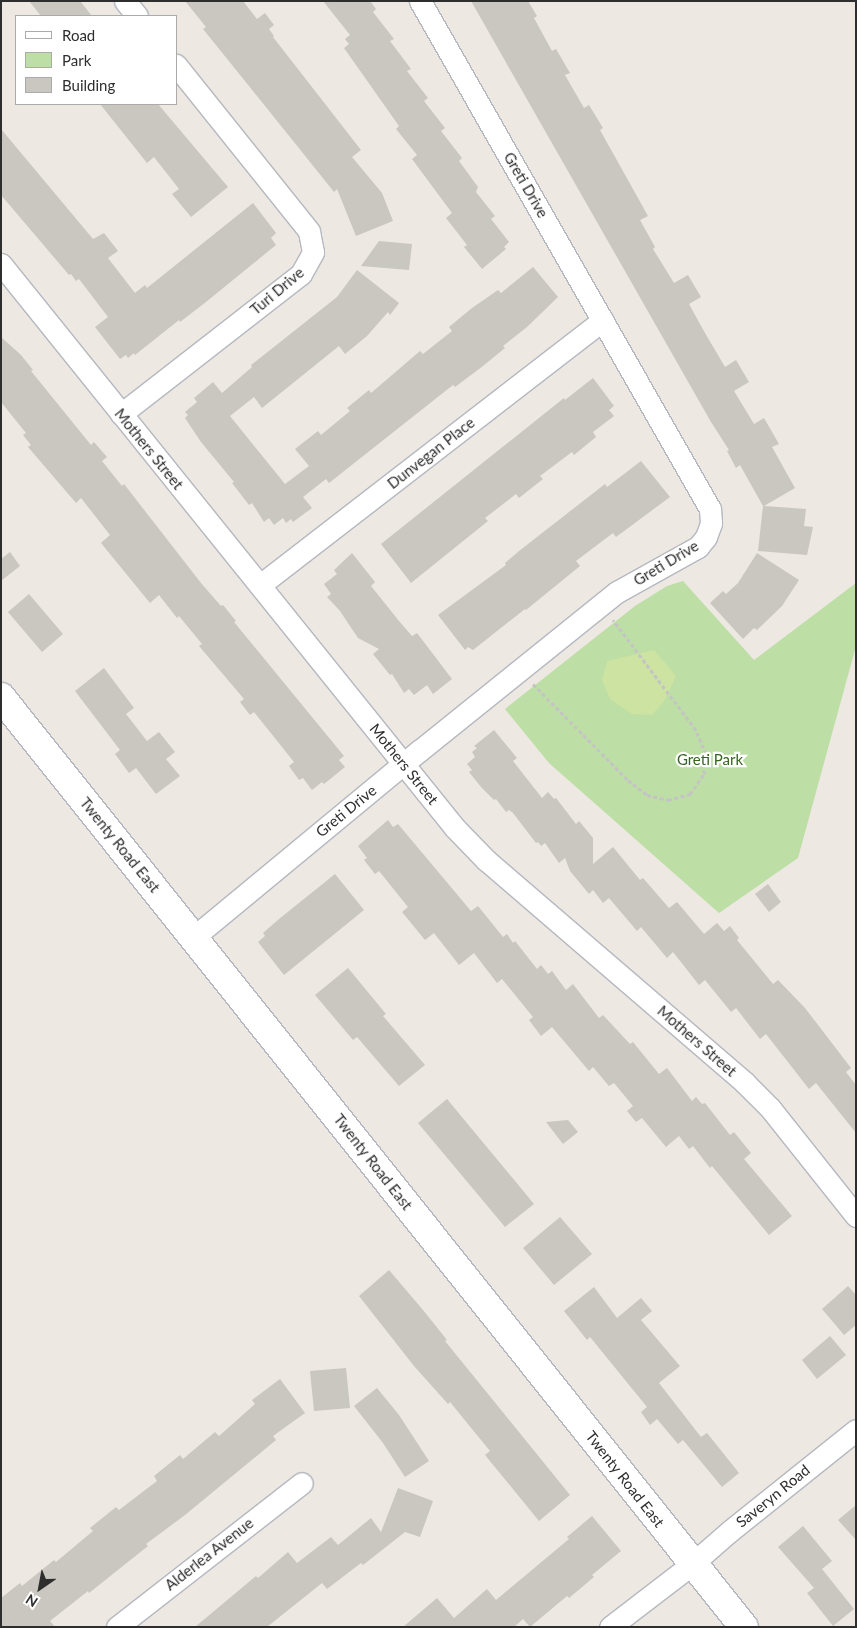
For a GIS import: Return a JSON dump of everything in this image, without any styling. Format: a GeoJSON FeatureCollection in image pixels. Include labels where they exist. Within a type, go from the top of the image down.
{"type":"FeatureCollection","features":[{"type":"Feature","properties":{"kind":"street"},"geometry":{"type":"LineString","coordinates":[[125,1],[136,15]]}},
{"type":"Feature","properties":{"kind":"street","name":"Greti Drive"},"geometry":{"type":"LineString","coordinates":[[194,937],[617,592],[698,547],[706,536],[711,523],[710,509],[420,1]]}},
{"type":"Feature","properties":{"kind":"street","name":"Turi Drive"},"geometry":{"type":"LineString","coordinates":[[121,414],[302,274],[313,252],[309,231],[178,67]]}},
{"type":"Feature","properties":{"kind":"street","name":"Mothers Street"},"geometry":{"type":"LineString","coordinates":[[1,264],[455,828],[486,860],[756,1094],[856,1216]]}},
{"type":"Feature","properties":{"kind":"street","name":"Dunvegan Place"},"geometry":{"type":"LineString","coordinates":[[260,586],[603,320]]}},
{"type":"Feature","properties":{"kind":"street","name":"Twenty Road East"},"geometry":{"type":"LineString","coordinates":[[1,697],[744,1627]]}},
{"type":"Feature","properties":{"kind":"street","name":"Saveryn Road"},"geometry":{"type":"LineString","coordinates":[[610,1627],[692,1564],[730,1531],[856,1430]]}},
{"type":"Feature","properties":{"kind":"street","name":"Alderlea Avenue"},"geometry":{"type":"LineString","coordinates":[[117,1627],[302,1483]]}},
{"type":"Feature","properties":{"kind":"path"},"geometry":{"type":"LineString","coordinates":[[533,684],[628,780],[648,795],[668,800],[690,794],[704,774],[706,754],[696,730],[613,619]]}},
{"type":"Feature","properties":{"kind":"green space","name":"Greti Park"},"geometry":{"type":"Polygon","coordinates":[[[683,581],[754,660],[856,583],[856,646],[798,858],[719,913],[549,763],[505,709],[635,606],[667,586],[683,581]]]}},
{"type":"Feature","properties":{"kind":"green space"},"geometry":{"type":"Polygon","coordinates":[[[654,650],[676,676],[665,700],[652,715],[632,714],[610,699],[602,680],[607,661],[654,650]]]}},
{"type":"Feature","properties":{"kind":"building"},"geometry":{"type":"Polygon","coordinates":[[[29,1],[80,1],[91,15],[40,15],[29,1]]]}},
{"type":"Feature","properties":{"kind":"building"},"geometry":{"type":"Polygon","coordinates":[[[185,1],[243,1],[257,19],[265,13],[274,25],[269,29],[273,37],[361,150],[352,157],[382,193],[393,221],[356,236],[337,189],[334,192],[203,29],[206,27],[185,1]]]}},
{"type":"Feature","properties":{"kind":"building"},"geometry":{"type":"Polygon","coordinates":[[[323,1],[370,1],[376,9],[373,12],[394,39],[390,41],[411,69],[407,71],[428,98],[424,101],[445,128],[441,131],[462,158],[459,161],[478,187],[476,192],[495,216],[491,219],[509,242],[504,247],[506,249],[482,269],[464,247],[467,245],[446,218],[452,213],[412,159],[417,155],[396,129],[399,126],[344,48],[349,44],[345,39],[350,35],[323,1]]]}},
{"type":"Feature","properties":{"kind":"building"},"geometry":{"type":"Polygon","coordinates":[[[471,1],[528,1],[537,16],[534,18],[552,51],[556,49],[570,73],[565,75],[584,108],[589,105],[603,128],[600,130],[648,216],[640,220],[655,247],[653,249],[674,283],[688,275],[701,297],[689,304],[705,333],[725,367],[736,360],[749,382],[734,391],[754,424],[764,418],[779,444],[772,447],[795,488],[764,506],[806,509],[804,526],[813,527],[807,555],[758,551],[763,506],[740,465],[736,468],[727,451],[729,450],[711,422],[471,1]]]}},
{"type":"Feature","properties":{"kind":"building"},"geometry":{"type":"Polygon","coordinates":[[[101,105],[159,105],[228,187],[191,217],[172,194],[179,189],[154,157],[147,163],[101,105]]]}},
{"type":"Feature","properties":{"kind":"building"},"geometry":{"type":"Polygon","coordinates":[[[1,129],[93,239],[104,233],[118,251],[108,258],[135,293],[145,285],[147,288],[253,203],[276,233],[271,238],[276,245],[206,302],[180,322],[179,320],[135,355],[134,353],[128,358],[126,355],[120,359],[95,327],[108,317],[79,279],[76,281],[71,274],[69,275],[1,195],[1,129]]]}},
{"type":"Feature","properties":{"kind":"building"},"geometry":{"type":"Polygon","coordinates":[[[379,241],[412,244],[409,270],[361,266],[379,241]]]}},
{"type":"Feature","properties":{"kind":"building"},"geometry":{"type":"Polygon","coordinates":[[[533,267],[558,297],[527,327],[503,346],[505,348],[483,366],[455,387],[453,385],[329,483],[326,479],[303,497],[312,508],[293,522],[291,519],[286,523],[283,518],[274,525],[269,518],[264,522],[252,503],[249,505],[232,483],[234,482],[201,442],[185,418],[188,415],[185,412],[197,402],[194,398],[213,382],[222,393],[252,367],[251,365],[337,297],[357,270],[399,303],[390,315],[388,312],[367,336],[345,354],[339,346],[262,408],[254,397],[230,416],[285,484],[309,466],[295,449],[318,431],[321,435],[350,411],[347,408],[369,390],[371,393],[420,351],[423,354],[452,331],[449,327],[472,308],[498,290],[501,293],[533,267]]]}},
{"type":"Feature","properties":{"kind":"building"},"geometry":{"type":"Polygon","coordinates":[[[1,337],[21,355],[33,370],[31,371],[91,445],[94,442],[107,457],[102,461],[122,486],[124,484],[201,583],[221,606],[223,605],[236,621],[234,622],[344,756],[339,760],[345,767],[324,784],[322,782],[312,790],[303,778],[299,780],[289,766],[294,762],[254,712],[250,715],[240,702],[244,699],[199,646],[202,644],[179,616],[177,618],[159,595],[150,603],[101,543],[110,535],[81,498],[76,503],[28,447],[31,445],[23,435],[26,433],[1,402],[1,337]]]}},
{"type":"Feature","properties":{"kind":"building"},"geometry":{"type":"Polygon","coordinates":[[[593,378],[614,406],[609,410],[614,416],[593,432],[596,437],[574,455],[572,452],[540,476],[543,479],[519,498],[516,494],[485,518],[488,521],[411,583],[381,544],[564,398],[565,400],[593,378]]]}},
{"type":"Feature","properties":{"kind":"building"},"geometry":{"type":"Polygon","coordinates":[[[641,461],[670,497],[616,537],[613,533],[576,561],[580,566],[526,610],[473,650],[468,647],[465,650],[438,615],[506,565],[505,563],[519,551],[605,484],[607,487],[641,461]]]}},
{"type":"Feature","properties":{"kind":"building"},"geometry":{"type":"Polygon","coordinates":[[[10,552],[20,566],[1,581],[1,559],[10,552]]]}},
{"type":"Feature","properties":{"kind":"building"},"geometry":{"type":"Polygon","coordinates":[[[352,553],[375,582],[371,586],[412,636],[417,633],[452,679],[433,694],[427,685],[414,695],[409,689],[404,693],[392,674],[390,675],[373,654],[379,649],[358,638],[340,611],[327,597],[331,594],[324,584],[337,574],[334,570],[352,553]]]}},
{"type":"Feature","properties":{"kind":"building"},"geometry":{"type":"Polygon","coordinates":[[[757,553],[799,580],[782,606],[757,630],[754,628],[743,639],[710,603],[723,591],[726,594],[738,583],[757,553]]]}},
{"type":"Feature","properties":{"kind":"building"},"geometry":{"type":"Polygon","coordinates":[[[29,594],[63,634],[42,652],[8,612],[29,594]]]}},
{"type":"Feature","properties":{"kind":"building"},"geometry":{"type":"Polygon","coordinates":[[[104,668],[134,708],[126,714],[147,741],[159,732],[175,752],[166,759],[180,776],[156,794],[136,768],[129,773],[115,754],[120,750],[75,691],[104,668]]]}},
{"type":"Feature","properties":{"kind":"building"},"geometry":{"type":"Polygon","coordinates":[[[494,730],[517,758],[513,761],[542,798],[548,792],[554,799],[556,798],[576,824],[579,821],[593,838],[593,864],[613,847],[640,880],[643,878],[669,908],[677,902],[704,934],[717,923],[724,931],[730,926],[739,938],[737,940],[773,984],[778,980],[805,1008],[851,1068],[846,1072],[856,1085],[856,1133],[816,1083],[809,1089],[766,1034],[760,1039],[736,1008],[731,1012],[705,980],[699,985],[673,952],[667,958],[641,927],[637,931],[609,898],[603,903],[593,890],[589,894],[570,871],[565,858],[559,863],[545,843],[541,846],[538,842],[536,843],[513,813],[509,810],[506,812],[496,799],[494,800],[481,787],[469,772],[472,770],[467,764],[475,757],[472,752],[477,748],[474,746],[494,730]]]}},
{"type":"Feature","properties":{"kind":"building"},"geometry":{"type":"Polygon","coordinates":[[[388,820],[393,827],[398,824],[471,911],[478,906],[503,937],[507,934],[513,943],[515,941],[537,969],[541,965],[548,974],[552,971],[566,990],[573,984],[599,1018],[603,1015],[630,1044],[633,1042],[659,1074],[667,1068],[692,1101],[696,1097],[702,1104],[705,1103],[730,1135],[734,1132],[751,1153],[744,1159],[792,1216],[769,1235],[693,1146],[689,1149],[679,1136],[666,1147],[642,1118],[636,1122],[627,1111],[633,1106],[614,1083],[609,1086],[593,1067],[589,1071],[552,1027],[541,1036],[529,1020],[533,1017],[502,979],[497,983],[474,953],[459,965],[434,933],[425,940],[402,912],[408,907],[379,871],[375,874],[364,860],[367,858],[358,846],[388,820]]]}},
{"type":"Feature","properties":{"kind":"building"},"geometry":{"type":"Polygon","coordinates":[[[335,874],[364,910],[284,975],[258,942],[265,936],[263,933],[335,874]]]}},
{"type":"Feature","properties":{"kind":"building"},"geometry":{"type":"Polygon","coordinates":[[[768,884],[781,902],[769,912],[755,894],[768,884]]]}},
{"type":"Feature","properties":{"kind":"building"},"geometry":{"type":"Polygon","coordinates":[[[348,968],[386,1014],[383,1016],[425,1065],[399,1086],[357,1037],[353,1040],[315,995],[348,968]]]}},
{"type":"Feature","properties":{"kind":"building"},"geometry":{"type":"Polygon","coordinates":[[[447,1099],[534,1204],[505,1227],[418,1123],[447,1099]]]}},
{"type":"Feature","properties":{"kind":"building"},"geometry":{"type":"Polygon","coordinates":[[[568,1120],[578,1132],[563,1144],[546,1122],[568,1120]]]}},
{"type":"Feature","properties":{"kind":"building"},"geometry":{"type":"Polygon","coordinates":[[[560,1217],[592,1254],[554,1285],[523,1248],[560,1217]]]}},
{"type":"Feature","properties":{"kind":"building"},"geometry":{"type":"Polygon","coordinates":[[[389,1270],[570,1495],[539,1521],[485,1455],[490,1451],[450,1402],[448,1404],[414,1366],[359,1296],[389,1270]]]}},
{"type":"Feature","properties":{"kind":"building"},"geometry":{"type":"Polygon","coordinates":[[[848,1286],[856,1295],[856,1325],[844,1335],[822,1309],[848,1286]]]}},
{"type":"Feature","properties":{"kind":"building"},"geometry":{"type":"Polygon","coordinates":[[[594,1287],[617,1318],[641,1298],[652,1311],[641,1320],[680,1366],[659,1383],[701,1437],[707,1433],[739,1473],[722,1487],[683,1440],[678,1444],[657,1419],[650,1425],[641,1412],[647,1407],[590,1337],[587,1340],[564,1311],[594,1287]]]}},
{"type":"Feature","properties":{"kind":"building"},"geometry":{"type":"Polygon","coordinates":[[[830,1336],[846,1355],[817,1379],[802,1360],[830,1336]]]}},
{"type":"Feature","properties":{"kind":"building"},"geometry":{"type":"Polygon","coordinates":[[[346,1368],[350,1408],[314,1411],[310,1371],[346,1368]]]}},
{"type":"Feature","properties":{"kind":"building"},"geometry":{"type":"Polygon","coordinates":[[[280,1379],[305,1413],[273,1436],[276,1440],[185,1515],[146,1544],[148,1546],[50,1621],[55,1627],[1,1627],[1,1598],[20,1583],[22,1586],[54,1560],[56,1562],[93,1531],[90,1528],[116,1507],[119,1510],[157,1481],[154,1476],[180,1455],[183,1459],[215,1432],[219,1436],[255,1404],[252,1400],[280,1379]]]}},
{"type":"Feature","properties":{"kind":"building"},"geometry":{"type":"Polygon","coordinates":[[[377,1388],[399,1415],[429,1461],[405,1477],[383,1443],[354,1406],[377,1388]]]}},
{"type":"Feature","properties":{"kind":"building"},"geometry":{"type":"Polygon","coordinates":[[[398,1488],[433,1501],[420,1537],[405,1532],[363,1565],[361,1563],[327,1589],[322,1583],[267,1627],[195,1627],[288,1552],[297,1563],[331,1537],[338,1545],[371,1518],[381,1532],[398,1488]]]}},
{"type":"Feature","properties":{"kind":"building"},"geometry":{"type":"Polygon","coordinates":[[[856,1505],[856,1540],[838,1520],[856,1505]]]}},
{"type":"Feature","properties":{"kind":"building"},"geometry":{"type":"Polygon","coordinates":[[[592,1516],[621,1551],[592,1575],[594,1577],[569,1598],[567,1596],[530,1627],[523,1619],[514,1627],[403,1627],[437,1598],[454,1618],[487,1589],[496,1600],[569,1539],[567,1537],[592,1516]]]}},
{"type":"Feature","properties":{"kind":"building"},"geometry":{"type":"Polygon","coordinates":[[[803,1526],[832,1561],[822,1569],[854,1609],[833,1626],[807,1593],[814,1588],[778,1547],[803,1526]]]}}]}
